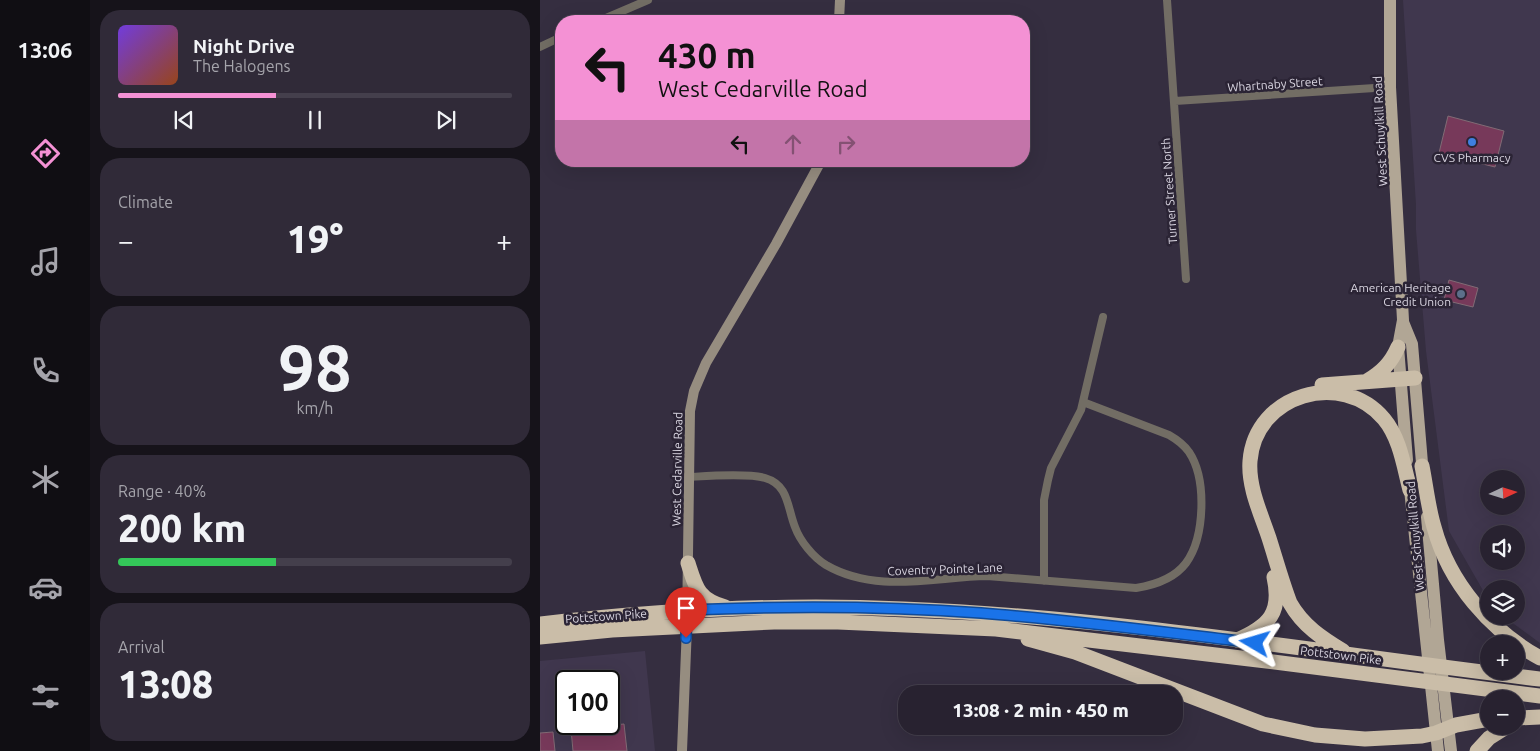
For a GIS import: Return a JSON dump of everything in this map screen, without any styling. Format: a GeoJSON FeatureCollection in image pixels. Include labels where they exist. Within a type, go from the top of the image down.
{"type":"FeatureCollection","features":[{"type":"Feature","properties":{"kind":"highway"},"geometry":{"type":"LineString","coordinates":[[1366,382],[1384,370],[1394,357],[1398,346]]}},
{"type":"Feature","properties":{"kind":"highway"},"geometry":{"type":"LineString","coordinates":[[1237,640],[1262,628],[1273,613],[1277,598],[1272,570],[1244,482],[1244,454],[1251,430],[1272,404],[1298,390],[1320,386],[1408,379]]}},
{"type":"Feature","properties":{"kind":"highway"},"geometry":{"type":"LineString","coordinates":[[1346,654],[1309,628],[1290,603],[1252,486],[1250,462],[1253,444],[1267,418],[1287,402],[1303,396],[1322,393],[1351,397],[1374,410],[1390,429],[1398,448],[1410,490]]}},
{"type":"Feature","properties":{"kind":"highway"},"geometry":{"type":"LineString","coordinates":[[1422,466],[1433,526],[1444,555],[1459,583],[1477,607],[1496,627],[1540,658]]}},
{"type":"Feature","properties":{"kind":"highway"},"geometry":{"type":"LineString","coordinates":[[688,563],[697,588],[703,597],[712,603],[731,608]]}},
{"type":"Feature","properties":{"kind":"highway","name":"Pottstown Pike"},"geometry":{"type":"LineString","coordinates":[[540,624],[687,610],[731,608],[843,607],[980,613],[1062,620],[1237,640],[1540,679]]}},
{"type":"Feature","properties":{"kind":"highway","name":"Pottstown Pike"},"geometry":{"type":"LineString","coordinates":[[540,637],[686,626],[838,622],[996,629],[1059,635],[1540,696]]}},
{"type":"Feature","properties":{"kind":"highway"},"geometry":{"type":"LineString","coordinates":[[996,629],[1075,652],[1263,724],[1288,730],[1331,737],[1365,739],[1422,736],[1456,725],[1480,721]]}},
{"type":"Feature","properties":{"kind":"highway"},"geometry":{"type":"LineString","coordinates":[[1477,751],[1494,735]]}},
{"type":"Feature","properties":{"kind":"main road","name":"West Schuylkill Road"},"geometry":{"type":"LineString","coordinates":[[1390,0],[1390,88],[1403,320],[1398,346],[1408,379],[1422,466],[1438,640],[1442,731],[1438,751]]}},
{"type":"Feature","properties":{"kind":"main road","name":"West Schuylkill Road"},"geometry":{"type":"LineString","coordinates":[[1403,320],[1412,344],[1408,379],[1410,490],[1442,731],[1451,751]]}},
{"type":"Feature","properties":{"kind":"street"},"geometry":{"type":"LineString","coordinates":[[613,15],[648,0]]}},
{"type":"Feature","properties":{"kind":"street"},"geometry":{"type":"LineString","coordinates":[[839,15],[840,0]]}},
{"type":"Feature","properties":{"kind":"street"},"geometry":{"type":"LineString","coordinates":[[1167,0],[1175,101]]}},
{"type":"Feature","properties":{"kind":"street"},"geometry":{"type":"LineString","coordinates":[[540,46],[555,40]]}},
{"type":"Feature","properties":{"kind":"street","name":"Whartnaby Street"},"geometry":{"type":"LineString","coordinates":[[1175,101],[1390,88]]}},
{"type":"Feature","properties":{"kind":"street","name":"Turner Street North"},"geometry":{"type":"LineString","coordinates":[[1175,101],[1186,280]]}},
{"type":"Feature","properties":{"kind":"street","name":"West Cedarville Road"},"geometry":{"type":"LineString","coordinates":[[682,751],[687,610],[690,411],[694,392],[706,363],[776,244],[818,167]]}},
{"type":"Feature","properties":{"kind":"street"},"geometry":{"type":"LineString","coordinates":[[1044,580],[1044,513],[1048,480],[1051,468],[1069,435],[1083,402],[1103,317]]}},
{"type":"Feature","properties":{"kind":"street","name":"Coventry Pointe Lane"},"geometry":{"type":"LineString","coordinates":[[689,477],[748,476],[764,477],[773,481],[783,488],[788,499],[795,527],[806,546],[815,556],[842,573],[880,582],[924,582],[987,576],[1136,588],[1160,583],[1186,563],[1195,547],[1201,512],[1198,480],[1191,456],[1181,443],[1169,434],[1083,402]]}},
{"type":"Feature","properties":{"kind":"shaded area"},"geometry":{"type":"Polygon","coordinates":[[[1403,0],[1540,0],[1540,643],[1515,625],[1525,625],[1525,580],[1480,580],[1480,585],[1449,531],[1426,351],[1416,230],[1403,0]]]}},
{"type":"Feature","properties":{"kind":"shaded area"},"geometry":{"type":"Polygon","coordinates":[[[645,651],[655,751],[540,751],[540,661],[645,651]]]}},
{"type":"Feature","properties":{"kind":"building","name":"CVS Pharmacy"},"geometry":{"type":"Polygon","coordinates":[[[1448,116],[1504,131],[1495,167],[1439,153],[1448,116]]]}},
{"type":"Feature","properties":{"kind":"building","name":"American Heritage Credit Union"},"geometry":{"type":"Polygon","coordinates":[[[1449,280],[1478,288],[1473,307],[1444,300],[1449,280]]]}},
{"type":"Feature","properties":{"kind":"building"},"geometry":{"type":"Polygon","coordinates":[[[620,724],[624,724],[627,751],[573,751],[572,735],[620,735],[620,724]]]}},
{"type":"Feature","properties":{"kind":"building"},"geometry":{"type":"Polygon","coordinates":[[[553,732],[555,751],[540,751],[540,733],[553,732]]]}},
{"type":"Feature","properties":{"kind":"place","name":"CVS Pharmacy"},"geometry":{"type":"Point","coordinates":[1472,142]}},
{"type":"Feature","properties":{"kind":"place","name":"American Heritage Credit Union"},"geometry":{"type":"Point","coordinates":[1461,294]}},
{"type":"Feature","properties":{"kind":"route"},"geometry":{"type":"LineString","coordinates":[[686,638],[687,610],[843,607],[903,608],[996,614],[1255,643]]}}]}
